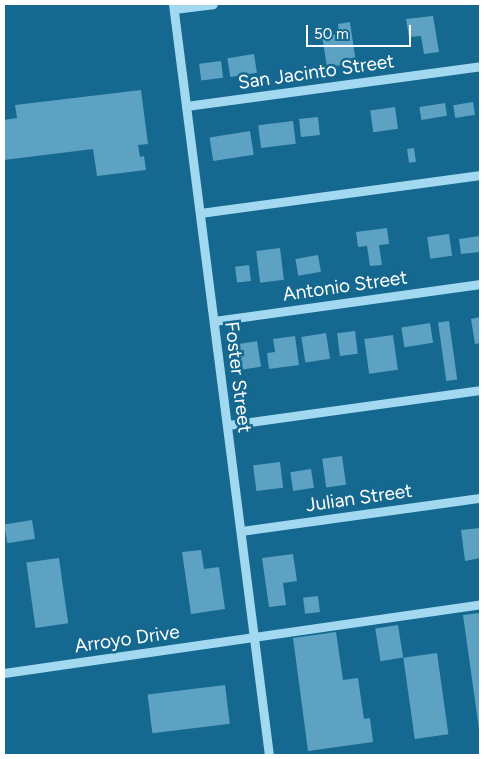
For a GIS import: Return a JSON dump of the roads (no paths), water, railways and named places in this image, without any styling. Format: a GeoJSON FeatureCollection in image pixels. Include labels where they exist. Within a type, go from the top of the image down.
{"type":"FeatureCollection","features":[{"type":"Feature","properties":{"kind":"street"},"geometry":{"type":"LineString","coordinates":[[174,6],[214,4]]}},
{"type":"Feature","properties":{"kind":"street","name":"Foster Street"},"geometry":{"type":"LineString","coordinates":[[174,6],[269,755]]}},
{"type":"Feature","properties":{"kind":"street","name":"San Jacinto Street"},"geometry":{"type":"LineString","coordinates":[[186,106],[480,66]]}},
{"type":"Feature","properties":{"kind":"street"},"geometry":{"type":"LineString","coordinates":[[200,213],[480,175]]}},
{"type":"Feature","properties":{"kind":"street","name":"Antonio Street"},"geometry":{"type":"LineString","coordinates":[[214,321],[480,284]]}},
{"type":"Feature","properties":{"kind":"street"},"geometry":{"type":"LineString","coordinates":[[228,425],[480,390]]}},
{"type":"Feature","properties":{"kind":"street","name":"Julian Street"},"geometry":{"type":"LineString","coordinates":[[241,531],[480,498]]}},
{"type":"Feature","properties":{"kind":"street","name":"Arroyo Drive"},"geometry":{"type":"LineString","coordinates":[[4,673],[480,604]]}}]}
